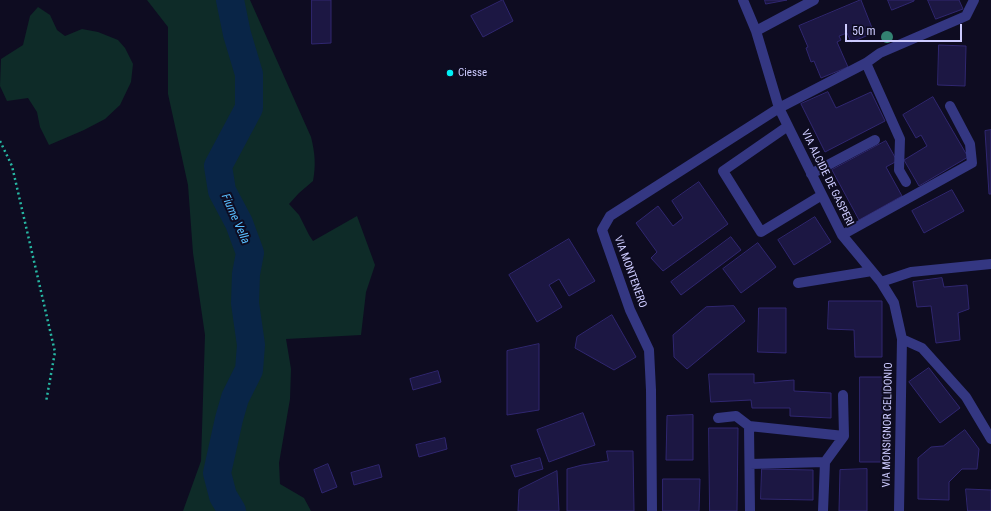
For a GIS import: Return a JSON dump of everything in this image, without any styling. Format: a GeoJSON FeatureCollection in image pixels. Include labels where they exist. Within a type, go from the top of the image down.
{"type":"FeatureCollection","features":[{"type":"Feature","properties":{"kind":"street","name":"VIA ALCIDE DE GASPERI"},"geometry":{"type":"LineString","coordinates":[[743,0],[756,31],[778,108],[842,234],[881,282],[894,303],[902,339]]}},
{"type":"Feature","properties":{"kind":"street"},"geometry":{"type":"LineString","coordinates":[[756,31],[814,0]]}},
{"type":"Feature","properties":{"kind":"street","name":"VIA MONTENERO"},"geometry":{"type":"LineString","coordinates":[[652,511],[651,390],[649,350],[630,310],[602,230],[610,216],[778,108],[866,63],[880,53],[966,16],[974,0]]}},
{"type":"Feature","properties":{"kind":"street"},"geometry":{"type":"LineString","coordinates":[[866,63],[900,139],[899,170],[906,182]]}},
{"type":"Feature","properties":{"kind":"street"},"geometry":{"type":"LineString","coordinates":[[842,234],[972,163],[970,144],[950,106]]}},
{"type":"Feature","properties":{"kind":"street"},"geometry":{"type":"LineString","coordinates":[[788,126],[723,172],[761,232],[822,195]]}},
{"type":"Feature","properties":{"kind":"street"},"geometry":{"type":"LineString","coordinates":[[812,174],[875,140]]}},
{"type":"Feature","properties":{"kind":"street"},"geometry":{"type":"LineString","coordinates":[[881,282],[911,272],[991,264]]}},
{"type":"Feature","properties":{"kind":"street"},"geometry":{"type":"LineString","coordinates":[[798,283],[872,271]]}},
{"type":"Feature","properties":{"kind":"street"},"geometry":{"type":"LineString","coordinates":[[902,339],[922,348],[966,397],[991,439]]}},
{"type":"Feature","properties":{"kind":"street","name":"VIA MONSIGNOR CELIDONIO"},"geometry":{"type":"LineString","coordinates":[[898,511],[902,339]]}},
{"type":"Feature","properties":{"kind":"street"},"geometry":{"type":"LineString","coordinates":[[823,511],[825,462],[844,436],[843,395]]}},
{"type":"Feature","properties":{"kind":"street"},"geometry":{"type":"LineString","coordinates":[[718,418],[736,416],[749,426],[844,436]]}},
{"type":"Feature","properties":{"kind":"street"},"geometry":{"type":"LineString","coordinates":[[749,426],[750,511]]}},
{"type":"Feature","properties":{"kind":"street"},"geometry":{"type":"LineString","coordinates":[[750,464],[825,462]]}},
{"type":"Feature","properties":{"kind":"path"},"geometry":{"type":"LineString","coordinates":[[0,141],[12,166],[55,352],[46,402]]}},
{"type":"Feature","properties":{"kind":"green space"},"geometry":{"type":"Polygon","coordinates":[[[147,0],[250,0],[311,137],[315,159],[313,181],[289,204],[299,215],[313,241],[357,216],[375,265],[366,292],[361,335],[286,339],[291,369],[290,399],[279,463],[280,484],[304,498],[311,511],[183,511],[201,461],[205,335],[193,253],[188,185],[168,94],[168,27],[147,0]]]}},
{"type":"Feature","properties":{"kind":"green space"},"geometry":{"type":"Polygon","coordinates":[[[38,7],[50,15],[57,30],[65,36],[82,29],[98,32],[118,40],[125,48],[133,64],[131,82],[120,105],[105,119],[49,145],[40,127],[37,112],[28,98],[7,101],[0,86],[1,59],[23,45],[30,16],[38,7]]]}},
{"type":"Feature","properties":{"kind":"building"},"geometry":{"type":"Polygon","coordinates":[[[312,0],[331,0],[331,43],[312,44],[312,0]]]}},
{"type":"Feature","properties":{"kind":"building"},"geometry":{"type":"Polygon","coordinates":[[[503,0],[513,21],[483,37],[471,16],[503,0]]]}},
{"type":"Feature","properties":{"kind":"building"},"geometry":{"type":"Polygon","coordinates":[[[765,0],[787,0],[766,4],[765,0]]]}},
{"type":"Feature","properties":{"kind":"building"},"geometry":{"type":"Polygon","coordinates":[[[861,0],[874,33],[851,42],[847,33],[839,36],[841,40],[837,42],[848,67],[821,78],[814,61],[811,62],[806,48],[808,47],[799,26],[861,0]]]}},
{"type":"Feature","properties":{"kind":"building"},"geometry":{"type":"Polygon","coordinates":[[[888,0],[914,0],[914,1],[892,10],[888,0]]]}},
{"type":"Feature","properties":{"kind":"building"},"geometry":{"type":"Polygon","coordinates":[[[928,0],[959,0],[963,9],[936,19],[928,0]]]}},
{"type":"Feature","properties":{"kind":"building"},"geometry":{"type":"Polygon","coordinates":[[[939,45],[966,46],[965,86],[938,85],[939,45]]]}},
{"type":"Feature","properties":{"kind":"building"},"geometry":{"type":"Polygon","coordinates":[[[828,92],[836,108],[871,92],[885,121],[825,152],[801,104],[828,92]]]}},
{"type":"Feature","properties":{"kind":"building"},"geometry":{"type":"Polygon","coordinates":[[[933,97],[968,157],[919,186],[904,160],[927,146],[921,135],[916,138],[903,115],[933,97]]]}},
{"type":"Feature","properties":{"kind":"building"},"geometry":{"type":"Polygon","coordinates":[[[991,130],[991,194],[989,194],[985,131],[991,130]]]}},
{"type":"Feature","properties":{"kind":"building"},"geometry":{"type":"Polygon","coordinates":[[[886,141],[897,161],[886,167],[902,196],[859,220],[832,170],[886,141]]]}},
{"type":"Feature","properties":{"kind":"building"},"geometry":{"type":"Polygon","coordinates":[[[699,182],[728,224],[663,271],[651,258],[657,252],[636,223],[658,206],[673,226],[683,218],[672,201],[699,182]]]}},
{"type":"Feature","properties":{"kind":"building"},"geometry":{"type":"Polygon","coordinates":[[[952,190],[964,211],[924,233],[912,211],[952,190]]]}},
{"type":"Feature","properties":{"kind":"building"},"geometry":{"type":"Polygon","coordinates":[[[815,217],[831,242],[794,265],[778,240],[815,217]]]}},
{"type":"Feature","properties":{"kind":"building"},"geometry":{"type":"Polygon","coordinates":[[[731,237],[741,250],[681,295],[671,282],[731,237]]]}},
{"type":"Feature","properties":{"kind":"building"},"geometry":{"type":"Polygon","coordinates":[[[569,239],[595,281],[569,296],[559,279],[549,285],[562,307],[537,322],[509,275],[569,239]]]}},
{"type":"Feature","properties":{"kind":"building"},"geometry":{"type":"Polygon","coordinates":[[[758,243],[776,267],[741,293],[723,269],[758,243]]]}},
{"type":"Feature","properties":{"kind":"building"},"geometry":{"type":"Polygon","coordinates":[[[942,278],[944,287],[967,285],[969,309],[958,313],[960,340],[936,343],[931,306],[917,307],[913,282],[942,278]]]}},
{"type":"Feature","properties":{"kind":"building"},"geometry":{"type":"Polygon","coordinates":[[[829,301],[882,301],[882,357],[855,357],[854,330],[828,329],[829,301]]]}},
{"type":"Feature","properties":{"kind":"building"},"geometry":{"type":"Polygon","coordinates":[[[734,306],[745,321],[687,369],[674,357],[673,335],[706,307],[734,306]]]}},
{"type":"Feature","properties":{"kind":"building"},"geometry":{"type":"Polygon","coordinates":[[[759,308],[786,308],[786,353],[758,352],[759,308]]]}},
{"type":"Feature","properties":{"kind":"building"},"geometry":{"type":"Polygon","coordinates":[[[612,315],[636,357],[614,370],[575,348],[577,337],[612,315]]]}},
{"type":"Feature","properties":{"kind":"building"},"geometry":{"type":"Polygon","coordinates":[[[539,344],[539,410],[507,415],[507,351],[539,344]]]}},
{"type":"Feature","properties":{"kind":"building"},"geometry":{"type":"Polygon","coordinates":[[[929,368],[960,408],[940,423],[909,382],[929,368]]]}},
{"type":"Feature","properties":{"kind":"building"},"geometry":{"type":"Polygon","coordinates":[[[438,371],[441,382],[413,390],[410,379],[438,371]]]}},
{"type":"Feature","properties":{"kind":"building"},"geometry":{"type":"Polygon","coordinates":[[[709,374],[754,374],[754,383],[794,380],[794,391],[831,393],[831,418],[790,416],[790,408],[752,408],[751,400],[711,402],[709,374]]]}},
{"type":"Feature","properties":{"kind":"building"},"geometry":{"type":"Polygon","coordinates":[[[860,377],[888,377],[889,462],[860,462],[860,377]]]}},
{"type":"Feature","properties":{"kind":"building"},"geometry":{"type":"Polygon","coordinates":[[[583,413],[595,445],[549,462],[537,430],[583,413]]]}},
{"type":"Feature","properties":{"kind":"building"},"geometry":{"type":"Polygon","coordinates":[[[693,415],[693,460],[666,460],[667,416],[693,415]]]}},
{"type":"Feature","properties":{"kind":"building"},"geometry":{"type":"Polygon","coordinates":[[[709,428],[738,428],[737,511],[710,511],[709,428]]]}},
{"type":"Feature","properties":{"kind":"building"},"geometry":{"type":"Polygon","coordinates":[[[965,430],[979,449],[977,469],[962,469],[949,482],[949,500],[918,499],[918,458],[931,447],[943,446],[965,430]]]}},
{"type":"Feature","properties":{"kind":"building"},"geometry":{"type":"Polygon","coordinates":[[[445,438],[447,449],[419,457],[416,445],[445,438]]]}},
{"type":"Feature","properties":{"kind":"building"},"geometry":{"type":"Polygon","coordinates":[[[607,451],[633,451],[634,511],[567,511],[567,469],[608,461],[607,451]]]}},
{"type":"Feature","properties":{"kind":"building"},"geometry":{"type":"Polygon","coordinates":[[[540,458],[543,469],[515,477],[511,466],[540,458]]]}},
{"type":"Feature","properties":{"kind":"building"},"geometry":{"type":"Polygon","coordinates":[[[328,464],[337,487],[322,493],[314,470],[328,464]]]}},
{"type":"Feature","properties":{"kind":"building"},"geometry":{"type":"Polygon","coordinates":[[[379,465],[382,477],[354,485],[351,473],[379,465]]]}},
{"type":"Feature","properties":{"kind":"building"},"geometry":{"type":"Polygon","coordinates":[[[762,469],[813,470],[813,500],[761,499],[762,469]]]}},
{"type":"Feature","properties":{"kind":"building"},"geometry":{"type":"Polygon","coordinates":[[[867,469],[867,511],[839,511],[840,470],[867,469]]]}},
{"type":"Feature","properties":{"kind":"building"},"geometry":{"type":"Polygon","coordinates":[[[557,471],[559,511],[518,511],[519,490],[557,471]]]}},
{"type":"Feature","properties":{"kind":"building"},"geometry":{"type":"Polygon","coordinates":[[[663,479],[700,479],[699,511],[663,511],[663,479]]]}},
{"type":"Feature","properties":{"kind":"building"},"geometry":{"type":"Polygon","coordinates":[[[966,489],[991,490],[991,511],[968,511],[966,489]]]}},
{"type":"Feature","properties":{"kind":"waterway","name":"Fiume Vella"},"geometry":{"type":"LineString","coordinates":[[230,0],[237,34],[249,74],[249,108],[218,166],[222,191],[239,223],[250,253],[246,274],[245,303],[251,345],[249,370],[235,398],[217,473],[223,496],[232,511]]}},
{"type":"Feature","properties":{"kind":"place","name":"Ciesse"},"geometry":{"type":"Point","coordinates":[450,73]}}]}
